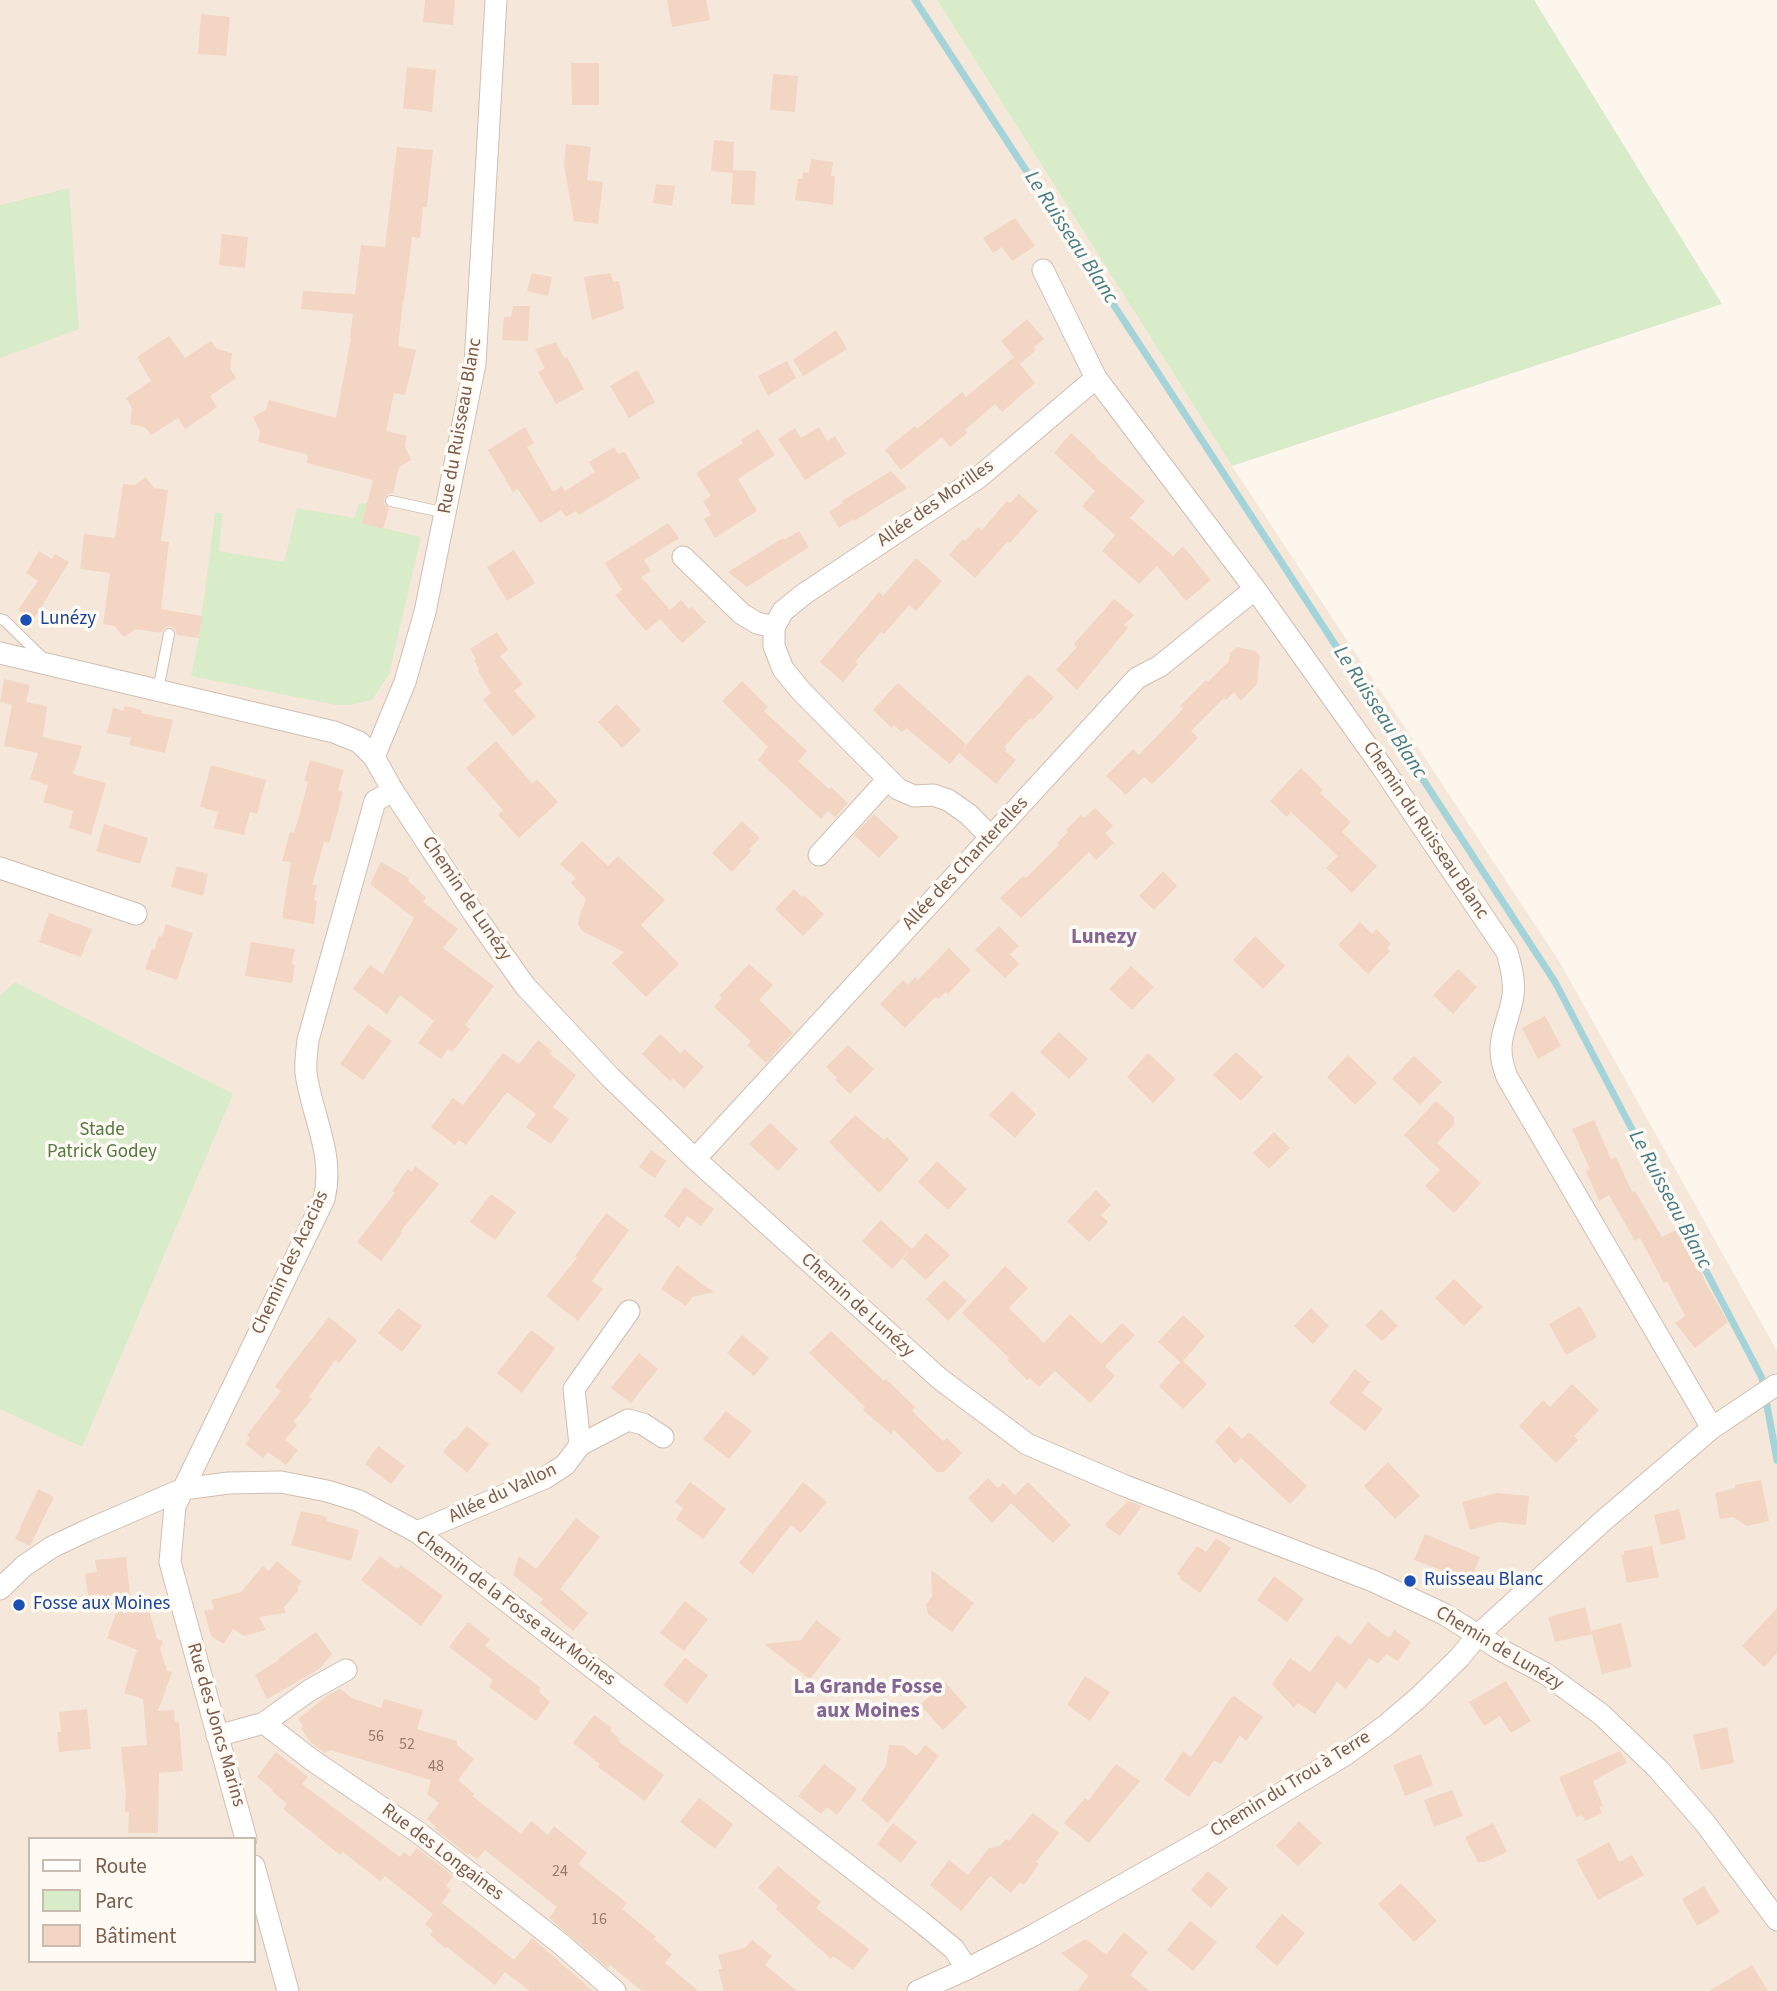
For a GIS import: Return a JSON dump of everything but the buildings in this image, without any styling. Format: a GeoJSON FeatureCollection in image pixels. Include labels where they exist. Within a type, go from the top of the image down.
{"type":"FeatureCollection","features":[{"type":"Feature","properties":{"kind":"street","name":"Rue du Ruisseau Blanc"},"geometry":{"type":"LineString","coordinates":[[374,757],[405,682],[425,612],[475,364],[496,0]]}},
{"type":"Feature","properties":{"kind":"street","name":"Chemin du Ruisseau Blanc"},"geometry":{"type":"LineString","coordinates":[[1043,270],[1096,378],[1255,589],[1382,767],[1507,952],[1513,973],[1513,995],[1500,1059],[1507,1077],[1712,1428]]}},
{"type":"Feature","properties":{"kind":"street","name":"Allée des Morilles"},"geometry":{"type":"LineString","coordinates":[[774,627],[783,611],[804,594],[978,478],[1096,378]]}},
{"type":"Feature","properties":{"kind":"street"},"geometry":{"type":"LineString","coordinates":[[683,557],[742,614],[757,623],[774,627],[774,646],[783,669],[801,691],[898,789],[914,796],[933,795],[948,800],[968,814],[991,837]]}},
{"type":"Feature","properties":{"kind":"street","name":"Allée des Chanterelles"},"geometry":{"type":"LineString","coordinates":[[695,1159],[1137,678],[1160,666],[1255,589]]}},
{"type":"Feature","properties":{"kind":"street","name":"Chemin de Lunézy"},"geometry":{"type":"LineString","coordinates":[[0,653],[334,732],[359,742],[374,757],[474,914],[525,986],[610,1077],[695,1159],[940,1379],[1027,1444],[1123,1485],[1373,1581],[1444,1614],[1546,1674],[1602,1715],[1658,1769],[1705,1823],[1777,1920]]}},
{"type":"Feature","properties":{"kind":"street"},"geometry":{"type":"LineString","coordinates":[[819,855],[888,779]]}},
{"type":"Feature","properties":{"kind":"street","name":"Chemin des Acacias"},"geometry":{"type":"LineString","coordinates":[[183,1489],[324,1199],[328,1183],[328,1163],[305,1070],[308,1040],[375,801],[393,790]]}},
{"type":"Feature","properties":{"kind":"street"},"geometry":{"type":"LineString","coordinates":[[0,868],[136,914]]}},
{"type":"Feature","properties":{"kind":"street"},"geometry":{"type":"LineString","coordinates":[[580,1445],[574,1389],[629,1311]]}},
{"type":"Feature","properties":{"kind":"street","name":"Chemin du Trou à Terre"},"geometry":{"type":"LineString","coordinates":[[918,1991],[1032,1936],[1215,1833],[1345,1755],[1418,1698],[1459,1658],[1478,1635],[1603,1521],[1712,1428],[1776,1385]]}},
{"type":"Feature","properties":{"kind":"street","name":"Allée du Vallon"},"geometry":{"type":"LineString","coordinates":[[417,1532],[545,1478],[565,1465],[580,1445],[628,1420],[643,1424],[663,1437]]}},
{"type":"Feature","properties":{"kind":"street","name":"Chemin de la Fosse aux Moines"},"geometry":{"type":"LineString","coordinates":[[0,1589],[24,1566],[52,1547],[183,1489],[250,1482],[281,1482],[327,1491],[359,1501],[417,1532],[920,1921],[954,1949],[967,1969]]}},
{"type":"Feature","properties":{"kind":"street","name":"Rue des Joncs Marins"},"geometry":{"type":"LineString","coordinates":[[183,1489],[175,1506],[170,1562],[245,1837]]}},
{"type":"Feature","properties":{"kind":"street"},"geometry":{"type":"LineString","coordinates":[[218,1735],[264,1723],[310,1690],[346,1670]]}},
{"type":"Feature","properties":{"kind":"street","name":"Rue des Longaines"},"geometry":{"type":"LineString","coordinates":[[264,1723],[312,1760],[419,1833],[561,1944],[615,1991]]}},
{"type":"Feature","properties":{"kind":"street"},"geometry":{"type":"LineString","coordinates":[[256,1873],[289,1991]]}},
{"type":"Feature","properties":{"kind":"lane"},"geometry":{"type":"LineString","coordinates":[[391,500],[446,513]]}},
{"type":"Feature","properties":{"kind":"lane"},"geometry":{"type":"LineString","coordinates":[[0,619],[50,664]]}},
{"type":"Feature","properties":{"kind":"lane"},"geometry":{"type":"LineString","coordinates":[[158,690],[169,634]]}},
{"type":"Feature","properties":{"kind":"shaded area"},"geometry":{"type":"Polygon","coordinates":[[[0,0],[937,0],[1232,466],[1559,961],[1777,1351],[1777,1991],[0,1991],[0,0]]]}},
{"type":"Feature","properties":{"kind":"green space"},"geometry":{"type":"Polygon","coordinates":[[[937,0],[1534,0],[1722,304],[1232,466],[937,0]]]}},
{"type":"Feature","properties":{"kind":"green space"},"geometry":{"type":"Polygon","coordinates":[[[69,188],[79,329],[0,358],[0,205],[69,188]]]}},
{"type":"Feature","properties":{"kind":"green space"},"geometry":{"type":"Polygon","coordinates":[[[367,503],[362,523],[421,537],[389,674],[372,700],[336,705],[191,676],[199,638],[215,513],[223,513],[219,551],[284,562],[297,508],[354,518],[359,504],[367,503]]]}},
{"type":"Feature","properties":{"kind":"green space","name":"Stade Patrick Godey"},"geometry":{"type":"Polygon","coordinates":[[[15,982],[233,1094],[82,1447],[0,1409],[0,996],[15,982]]]}},
{"type":"Feature","properties":{"kind":"waterway","name":"Le Ruisseau Blanc"},"geometry":{"type":"LineString","coordinates":[[915,0],[1555,982],[1762,1378],[1777,1460]]}},
{"type":"Feature","properties":{"kind":"place","name":"Lunézy"},"geometry":{"type":"Point","coordinates":[26,620]}},
{"type":"Feature","properties":{"kind":"place","name":"Ruisseau Blanc"},"geometry":{"type":"Point","coordinates":[1410,1581]}},
{"type":"Feature","properties":{"kind":"place","name":"Fosse aux Moines"},"geometry":{"type":"Point","coordinates":[19,1605]}},
{"type":"Feature","properties":{"kind":"district","name":"Lunezy"},"geometry":{"type":"Point","coordinates":[1104,938]}},
{"type":"Feature","properties":{"kind":"district","name":"La Grande Fosse aux Moines"},"geometry":{"type":"Point","coordinates":[868,1700]}}]}
